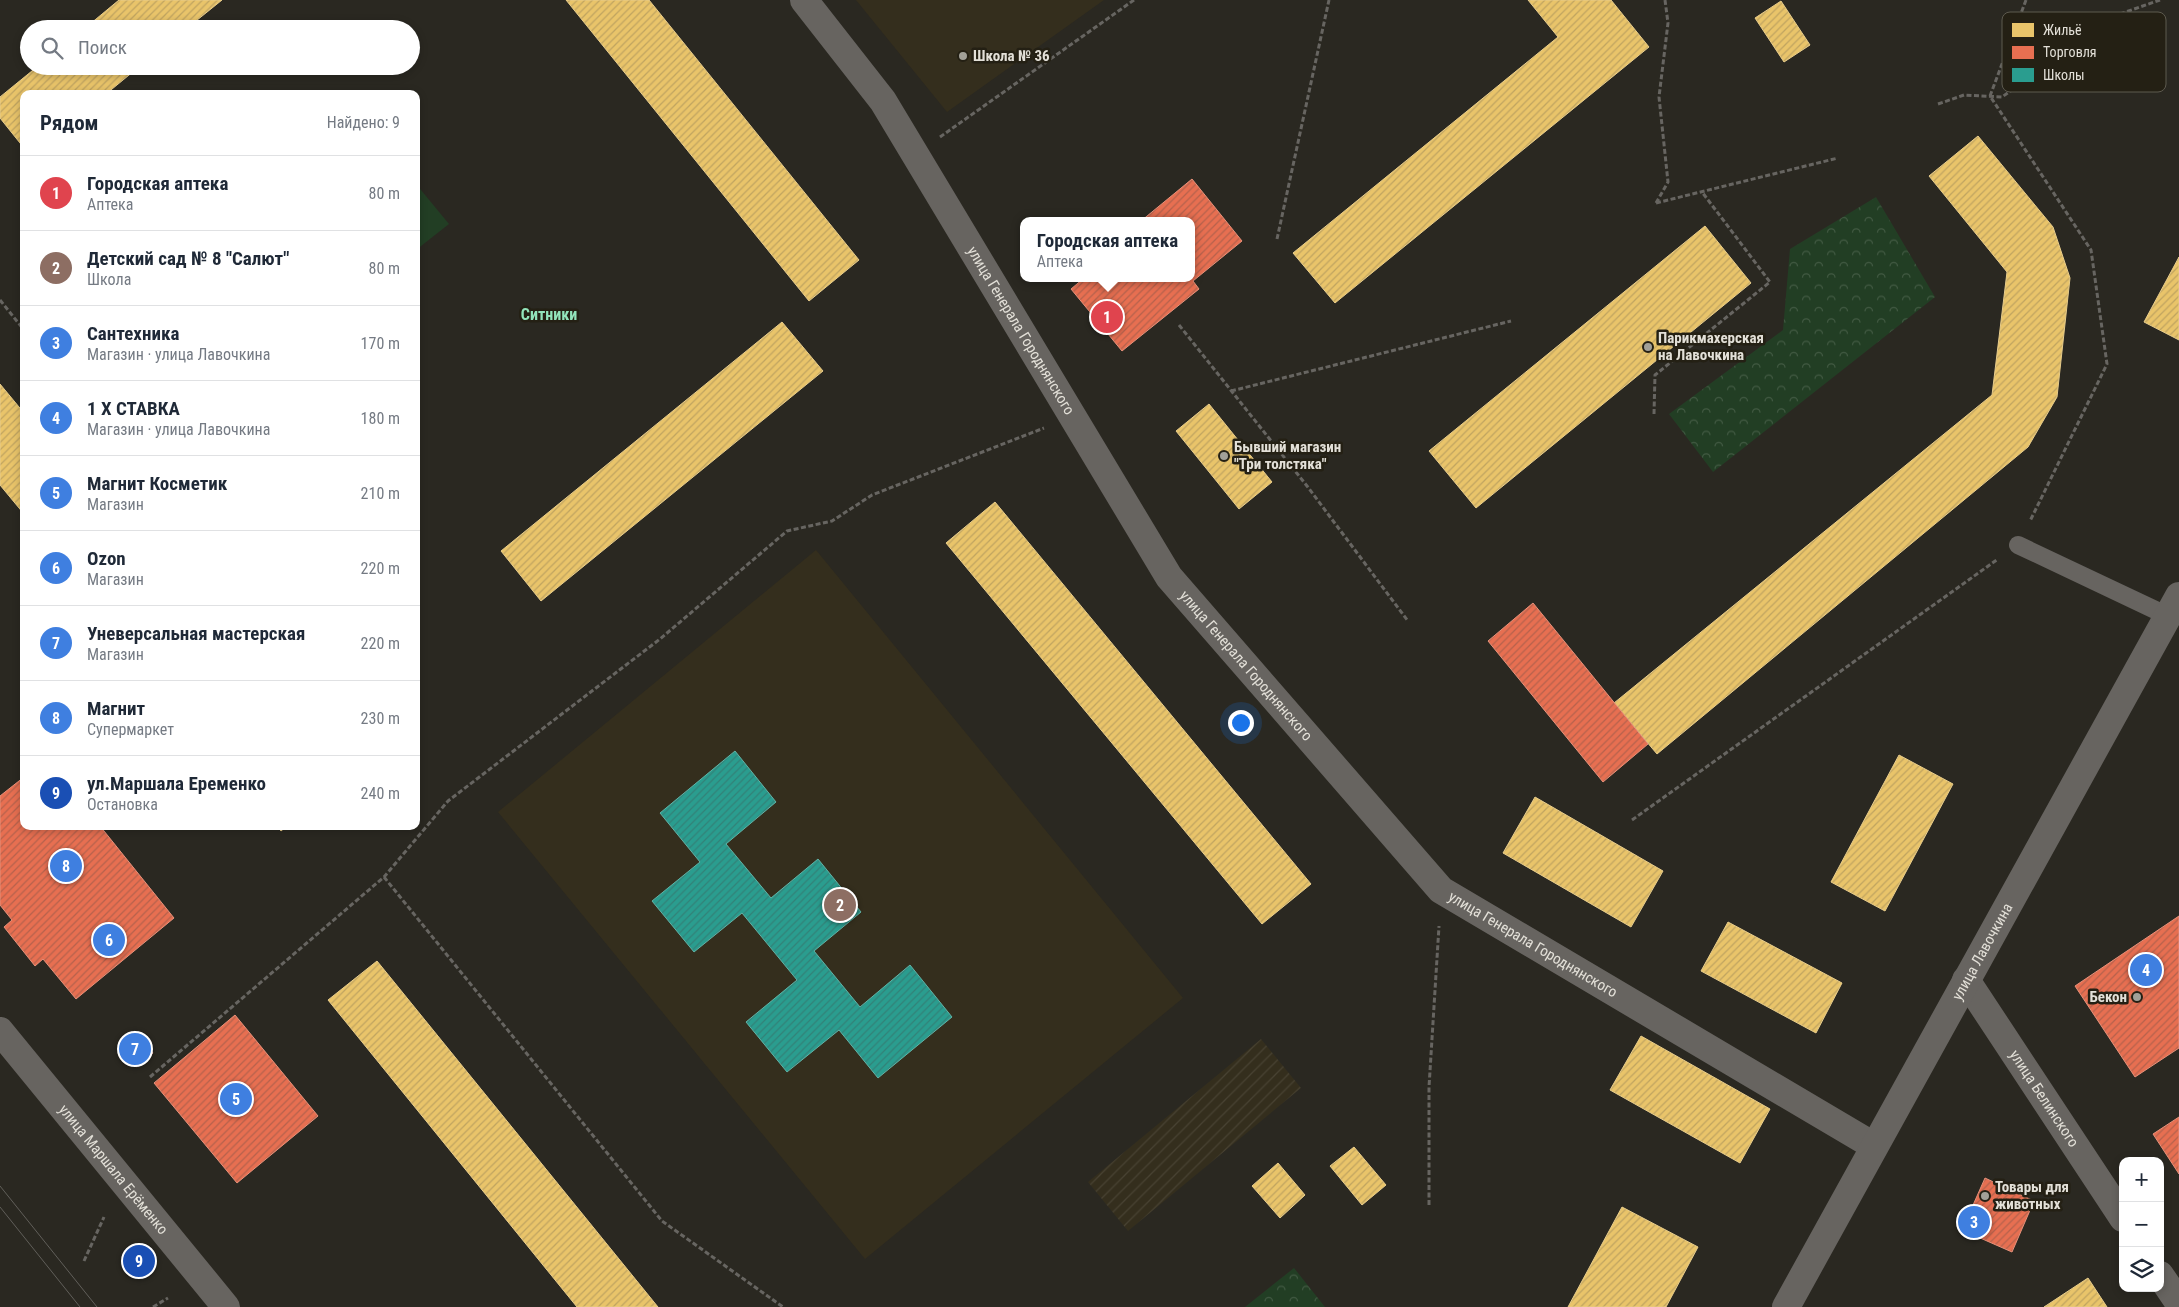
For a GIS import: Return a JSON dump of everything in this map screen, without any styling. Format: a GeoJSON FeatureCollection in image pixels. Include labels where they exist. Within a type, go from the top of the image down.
{"type":"FeatureCollection","features":[{"type":"Feature","properties":{"kind":"street","name":"улица Генерала Городнянского"},"geometry":{"type":"LineString","coordinates":[[804,0],[882,101],[1169,577],[1441,890],[1874,1146]]}},
{"type":"Feature","properties":{"kind":"street","name":"улица Лавочкина"},"geometry":{"type":"LineString","coordinates":[[1786,1307],[2173,606]]}},
{"type":"Feature","properties":{"kind":"street","name":"улица Белинского"},"geometry":{"type":"LineString","coordinates":[[1966,980],[2119,1212]]}},
{"type":"Feature","properties":{"kind":"street","name":"улица Маршала Ерёменко"},"geometry":{"type":"LineString","coordinates":[[0,1031],[226,1307]]}},
{"type":"Feature","properties":{"kind":"street"},"geometry":{"type":"LineString","coordinates":[[2164,1281],[2179,1304]]}},
{"type":"Feature","properties":{"kind":"lane"},"geometry":{"type":"LineString","coordinates":[[2018,545],[2173,606]]}},
{"type":"Feature","properties":{"kind":"path"},"geometry":{"type":"LineString","coordinates":[[915,155],[1134,0]]}},
{"type":"Feature","properties":{"kind":"path"},"geometry":{"type":"LineString","coordinates":[[1277,240],[1329,0]]}},
{"type":"Feature","properties":{"kind":"path"},"geometry":{"type":"LineString","coordinates":[[1665,0],[1668,23],[1659,97],[1668,182],[1656,203],[1838,158]]}},
{"type":"Feature","properties":{"kind":"path"},"geometry":{"type":"LineString","coordinates":[[2022,12],[2026,0]]}},
{"type":"Feature","properties":{"kind":"path"},"geometry":{"type":"LineString","coordinates":[[2123,12],[2160,0]]}},
{"type":"Feature","properties":{"kind":"path"},"geometry":{"type":"LineString","coordinates":[[1990,96],[2002,64]]}},
{"type":"Feature","properties":{"kind":"path"},"geometry":{"type":"LineString","coordinates":[[1938,104],[1964,94],[2002,96],[2008,92]]}},
{"type":"Feature","properties":{"kind":"path"},"geometry":{"type":"LineString","coordinates":[[1632,820],[2018,545],[2107,364],[2091,250],[1990,96]]}},
{"type":"Feature","properties":{"kind":"path"},"geometry":{"type":"LineString","coordinates":[[1654,414],[1655,375],[1770,282],[1702,192]]}},
{"type":"Feature","properties":{"kind":"path"},"geometry":{"type":"LineString","coordinates":[[0,300],[20,325]]}},
{"type":"Feature","properties":{"kind":"path"},"geometry":{"type":"LineString","coordinates":[[1231,390],[1511,321]]}},
{"type":"Feature","properties":{"kind":"path"},"geometry":{"type":"LineString","coordinates":[[1179,325],[1307,486],[1408,621]]}},
{"type":"Feature","properties":{"kind":"path"},"geometry":{"type":"LineString","coordinates":[[150,1077],[384,877],[448,801],[660,639],[787,531],[832,521],[872,495],[1073,418]]}},
{"type":"Feature","properties":{"kind":"path"},"geometry":{"type":"LineString","coordinates":[[384,877],[662,1220],[783,1307]]}},
{"type":"Feature","properties":{"kind":"path"},"geometry":{"type":"LineString","coordinates":[[1429,1205],[1429,1087],[1441,890]]}},
{"type":"Feature","properties":{"kind":"path"},"geometry":{"type":"LineString","coordinates":[[84,1261],[104,1218]]}},
{"type":"Feature","properties":{"kind":"path"},"geometry":{"type":"LineString","coordinates":[[153,1307],[168,1298]]}},
{"type":"Feature","properties":{"kind":"shaded area","name":"Школа № 36"},"geometry":{"type":"Polygon","coordinates":[[[856,0],[1104,0],[947,112],[856,0]]]}},
{"type":"Feature","properties":{"kind":"shaded area"},"geometry":{"type":"Polygon","coordinates":[[[816,550],[1183,998],[865,1259],[498,812],[816,550]]]}},
{"type":"Feature","properties":{"kind":"shaded area"},"geometry":{"type":"Polygon","coordinates":[[[1261,1039],[1301,1088],[1128,1231],[1088,1182],[1261,1039]]]}},
{"type":"Feature","properties":{"kind":"green space"},"geometry":{"type":"Polygon","coordinates":[[[420,189],[449,224],[420,247],[420,189]]]}},
{"type":"Feature","properties":{"kind":"green space"},"geometry":{"type":"Polygon","coordinates":[[[1876,197],[1935,297],[1713,472],[1669,414],[1783,330],[1790,249],[1876,197]]]}},
{"type":"Feature","properties":{"kind":"green space"},"geometry":{"type":"Polygon","coordinates":[[[1294,1268],[1325,1307],[1245,1307],[1294,1268]]]}},
{"type":"Feature","properties":{"kind":"building: Жильё"},"geometry":{"type":"Polygon","coordinates":[[[119,0],[222,0],[197,20],[95,20],[119,0]]]}},
{"type":"Feature","properties":{"kind":"building: Жильё"},"geometry":{"type":"Polygon","coordinates":[[[566,0],[649,0],[859,260],[809,301],[566,0]]]}},
{"type":"Feature","properties":{"kind":"building: Жильё"},"geometry":{"type":"Polygon","coordinates":[[[1528,0],[1611,0],[1649,47],[1335,303],[1293,253],[1558,37],[1528,0]]]}},
{"type":"Feature","properties":{"kind":"building: Жильё"},"geometry":{"type":"Polygon","coordinates":[[[1781,1],[1810,45],[1784,62],[1755,18],[1781,1]]]}},
{"type":"Feature","properties":{"kind":"building: Жильё"},"geometry":{"type":"Polygon","coordinates":[[[27,75],[129,75],[111,90],[20,90],[20,143],[0,118],[0,97],[27,75]]]}},
{"type":"Feature","properties":{"kind":"building: Жильё"},"geometry":{"type":"Polygon","coordinates":[[[1978,136],[2053,227],[2070,278],[2057,397],[2028,447],[1657,754],[1614,703],[1992,395],[2007,272],[1929,176],[1978,136]]]}},
{"type":"Feature","properties":{"kind":"building: Жильё"},"geometry":{"type":"Polygon","coordinates":[[[1705,226],[1751,283],[1476,508],[1429,451],[1705,226]]]}},
{"type":"Feature","properties":{"kind":"building: Жильё"},"geometry":{"type":"Polygon","coordinates":[[[2179,257],[2179,340],[2144,322],[2179,257]]]}},
{"type":"Feature","properties":{"kind":"building: Жильё"},"geometry":{"type":"Polygon","coordinates":[[[782,322],[823,371],[541,601],[501,551],[782,322]]]}},
{"type":"Feature","properties":{"kind":"building: Жильё"},"geometry":{"type":"Polygon","coordinates":[[[0,384],[20,408],[20,509],[0,485],[0,384]]]}},
{"type":"Feature","properties":{"kind":"building: Жильё","name":"Бывший магазин \"Три толстяка\""},"geometry":{"type":"Polygon","coordinates":[[[1209,404],[1272,482],[1239,509],[1176,431],[1209,404]]]}},
{"type":"Feature","properties":{"kind":"building: Жильё"},"geometry":{"type":"Polygon","coordinates":[[[995,502],[1311,884],[1262,924],[946,543],[995,502]]]}},
{"type":"Feature","properties":{"kind":"building: Жильё"},"geometry":{"type":"Polygon","coordinates":[[[1899,755],[1953,784],[1885,911],[1831,882],[1899,755]]]}},
{"type":"Feature","properties":{"kind":"building: Жильё"},"geometry":{"type":"Polygon","coordinates":[[[1535,797],[1663,871],[1631,927],[1503,853],[1535,797]]]}},
{"type":"Feature","properties":{"kind":"building: Жильё"},"geometry":{"type":"Polygon","coordinates":[[[1728,922],[1842,983],[1816,1033],[1701,971],[1728,922]]]}},
{"type":"Feature","properties":{"kind":"building: Жильё"},"geometry":{"type":"Polygon","coordinates":[[[377,961],[658,1307],[577,1307],[328,1000],[377,961]]]}},
{"type":"Feature","properties":{"kind":"building: Жильё"},"geometry":{"type":"Polygon","coordinates":[[[1641,1036],[1770,1109],[1740,1163],[1610,1090],[1641,1036]]]}},
{"type":"Feature","properties":{"kind":"building: Жильё"},"geometry":{"type":"Polygon","coordinates":[[[1354,1147],[1386,1185],[1362,1205],[1330,1166],[1354,1147]]]}},
{"type":"Feature","properties":{"kind":"building: Жильё"},"geometry":{"type":"Polygon","coordinates":[[[1278,1163],[1305,1195],[1280,1218],[1252,1186],[1278,1163]]]}},
{"type":"Feature","properties":{"kind":"building: Жильё"},"geometry":{"type":"Polygon","coordinates":[[[1622,1207],[1698,1247],[1666,1307],[1568,1307],[1622,1207]]]}},
{"type":"Feature","properties":{"kind":"building: Жильё"},"geometry":{"type":"Polygon","coordinates":[[[2088,1278],[2107,1307],[2044,1307],[2088,1278]]]}},
{"type":"Feature","properties":{"kind":"building: Торговля"},"geometry":{"type":"Polygon","coordinates":[[[1192,179],[1242,241],[1195,279],[1195,217],[1146,217],[1192,179]]]}},
{"type":"Feature","properties":{"kind":"building: Торговля"},"geometry":{"type":"Polygon","coordinates":[[[1079,282],[1194,282],[1199,289],[1122,351],[1071,289],[1079,282]]]}},
{"type":"Feature","properties":{"kind":"building: Торговля"},"geometry":{"type":"Polygon","coordinates":[[[1533,603],[1648,744],[1603,782],[1488,641],[1533,603]]]}},
{"type":"Feature","properties":{"kind":"building: Торговля"},"geometry":{"type":"Polygon","coordinates":[[[20,780],[20,830],[103,830],[174,918],[76,999],[43,959],[35,966],[4,927],[12,920],[0,905],[0,796],[20,780]]]}},
{"type":"Feature","properties":{"kind":"building: Торговля"},"geometry":{"type":"Polygon","coordinates":[[[2179,916],[2179,1048],[2135,1077],[2075,986],[2179,916]]]}},
{"type":"Feature","properties":{"kind":"building: Торговля"},"geometry":{"type":"Polygon","coordinates":[[[235,1015],[318,1116],[237,1183],[154,1083],[235,1015]]]}},
{"type":"Feature","properties":{"kind":"building: Торговля"},"geometry":{"type":"Polygon","coordinates":[[[135,1031],[153,1053],[136,1067],[118,1045],[135,1031]]]}},
{"type":"Feature","properties":{"kind":"building: Торговля"},"geometry":{"type":"Polygon","coordinates":[[[2179,1117],[2179,1174],[2153,1134],[2179,1117]]]}},
{"type":"Feature","properties":{"kind":"building: Торговля"},"geometry":{"type":"Polygon","coordinates":[[[1985,1178],[2034,1201],[2012,1252],[1962,1230],[1985,1178]]]}},
{"type":"Feature","properties":{"kind":"building: Школы"},"geometry":{"type":"Polygon","coordinates":[[[735,751],[776,802],[726,844],[771,898],[818,859],[861,912],[814,951],[860,1007],[910,965],[952,1017],[878,1078],[839,1030],[787,1072],[746,1022],[797,980],[742,913],[694,952],[652,901],[700,862],[660,813],[735,751]]]}},
{"type":"Feature","properties":{"kind":"tram line"},"geometry":{"type":"LineString","coordinates":[[0,1186],[97,1307]]}},
{"type":"Feature","properties":{"kind":"tram line"},"geometry":{"type":"LineString","coordinates":[[0,1207],[80,1307]]}},
{"type":"Feature","properties":{"kind":"place","name":"Школа № 36"},"geometry":{"type":"Point","coordinates":[963,56]}},
{"type":"Feature","properties":{"kind":"place","name":"Городская аптека"},"geometry":{"type":"Point","coordinates":[1107,317]}},
{"type":"Feature","properties":{"kind":"place","name":"Парикмахерская на Лавочкина"},"geometry":{"type":"Point","coordinates":[1648,347]}},
{"type":"Feature","properties":{"kind":"place","name":"Бывший магазин \"Три толстяка\""},"geometry":{"type":"Point","coordinates":[1224,456]}},
{"type":"Feature","properties":{"kind":"place","name":"Магнит"},"geometry":{"type":"Point","coordinates":[66,866]}},
{"type":"Feature","properties":{"kind":"place","name":"Детский сад № 8 \"Салют\""},"geometry":{"type":"Point","coordinates":[840,905]}},
{"type":"Feature","properties":{"kind":"place","name":"Ozon"},"geometry":{"type":"Point","coordinates":[109,940]}},
{"type":"Feature","properties":{"kind":"place","name":"1 X СТАВКА"},"geometry":{"type":"Point","coordinates":[2146,970]}},
{"type":"Feature","properties":{"kind":"place","name":"Бекон"},"geometry":{"type":"Point","coordinates":[2137,997]}},
{"type":"Feature","properties":{"kind":"place","name":"Уневерсальная мастерская"},"geometry":{"type":"Point","coordinates":[135,1049]}},
{"type":"Feature","properties":{"kind":"place","name":"Магнит Косметик"},"geometry":{"type":"Point","coordinates":[236,1099]}},
{"type":"Feature","properties":{"kind":"place","name":"Товары для животных"},"geometry":{"type":"Point","coordinates":[1985,1196]}},
{"type":"Feature","properties":{"kind":"place","name":"Сантехника"},"geometry":{"type":"Point","coordinates":[1974,1222]}},
{"type":"Feature","properties":{"kind":"place","name":"ул.Маршала Еременко"},"geometry":{"type":"Point","coordinates":[139,1261]}},
{"type":"Feature","properties":{"kind":"district","name":"Ситники"},"geometry":{"type":"Point","coordinates":[549,314]}}]}
